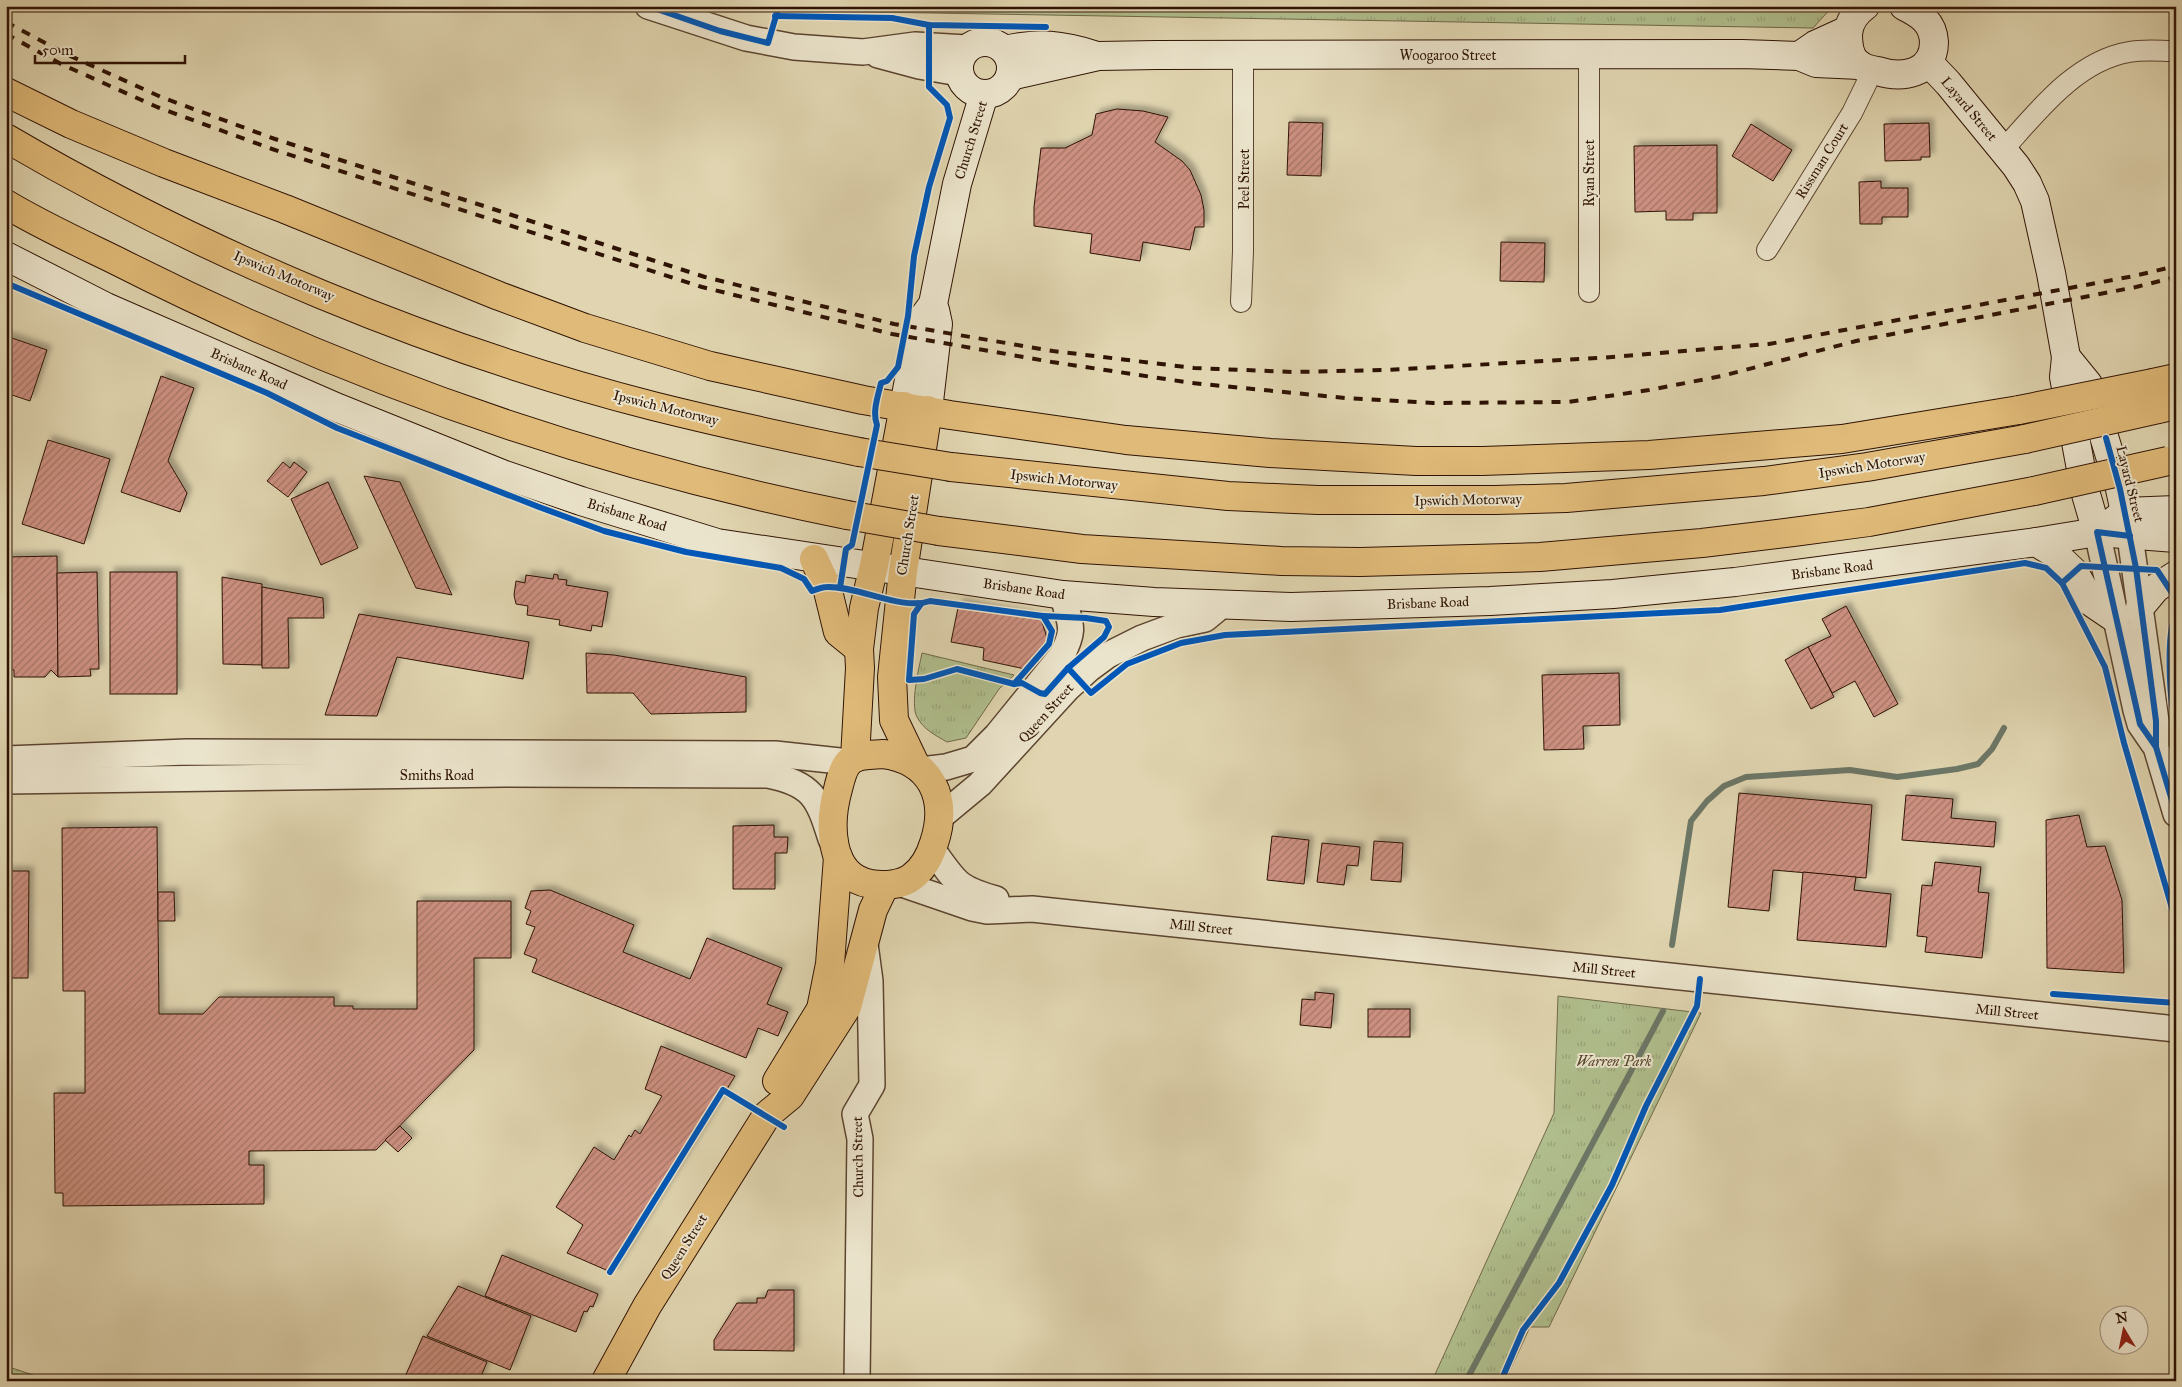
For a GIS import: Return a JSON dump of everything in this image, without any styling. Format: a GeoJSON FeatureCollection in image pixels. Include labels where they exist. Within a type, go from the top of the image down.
{"type":"FeatureCollection","features":[{"type":"Feature","properties":{"kind":"main road"},"geometry":{"type":"LineString","coordinates":[[1865,6],[1855,14],[1848,30],[1851,53],[1866,68]]}},
{"type":"Feature","properties":{"kind":"main road"},"geometry":{"type":"LineString","coordinates":[[1904,6],[1921,14],[1929,24],[1934,45],[1928,62]]}},
{"type":"Feature","properties":{"kind":"main road"},"geometry":{"type":"LineString","coordinates":[[1799,56],[1815,45],[1848,30]]}},
{"type":"Feature","properties":{"kind":"main road"},"geometry":{"type":"LineString","coordinates":[[982,41],[999,45],[1008,63],[1000,89],[984,94],[968,88],[963,60],[982,41]]}},
{"type":"Feature","properties":{"kind":"main road","name":"Woogaroo Street"},"geometry":{"type":"LineString","coordinates":[[1008,63],[1026,45],[1061,45],[1098,56],[1589,54],[1799,56],[1816,63],[1866,68],[1890,75],[1904,75],[1917,71],[1928,62]]}},
{"type":"Feature","properties":{"kind":"main road","name":"Layard Street"},"geometry":{"type":"LineString","coordinates":[[1928,62],[2003,150],[2027,183],[2035,201],[2051,273],[2066,357],[2064,377],[2085,491],[2097,532]]}},
{"type":"Feature","properties":{"kind":"main road"},"geometry":{"type":"LineString","coordinates":[[6,92],[71,124],[164,163],[285,209],[499,296],[585,328],[710,366],[776,382],[1060,432],[1270,453],[1482,461],[1649,455],[1842,439],[2019,410],[2166,394]]}},
{"type":"Feature","properties":{"kind":"main road","name":"Church Street"},"geometry":{"type":"LineString","coordinates":[[852,760],[860,668],[859,649],[866,592],[938,324],[933,304],[957,184],[984,94]]}},
{"type":"Feature","properties":{"kind":"main road","name":"Ipswich Motorway"},"geometry":{"type":"LineString","coordinates":[[6,138],[129,206],[265,270],[451,343],[527,369],[652,405],[859,452],[951,467],[1228,496],[1318,500],[1566,498],[1764,481],[1867,467],[2024,439],[2166,394]]}},
{"type":"Feature","properties":{"kind":"main road"},"geometry":{"type":"LineString","coordinates":[[6,204],[187,297],[355,370],[581,448],[718,485],[847,514],[939,531],[1082,549],[1281,561],[1360,562],[1521,557],[1617,551],[1869,522],[2034,492],[2172,460]]}},
{"type":"Feature","properties":{"kind":"main road","name":"Brisbane Road"},"geometry":{"type":"LineString","coordinates":[[6,256],[91,299],[167,334],[338,408],[502,474],[582,501],[717,543],[1063,595],[1154,602],[1291,607],[1612,594],[1735,582],[2036,542],[2097,532],[2176,510]]}},
{"type":"Feature","properties":{"kind":"main road","name":"Layard Street"},"geometry":{"type":"LineString","coordinates":[[2066,357],[2088,384],[2106,438],[2127,524]]}},
{"type":"Feature","properties":{"kind":"main road","name":"Church Street"},"geometry":{"type":"LineString","coordinates":[[916,408],[891,695],[894,720],[918,767]]}},
{"type":"Feature","properties":{"kind":"main road","name":"Brisbane Road"},"geometry":{"type":"LineString","coordinates":[[2127,524],[2176,538]]}},
{"type":"Feature","properties":{"kind":"main road"},"geometry":{"type":"LineString","coordinates":[[2036,542],[2054,553],[2074,572],[2091,602],[2116,619]]}},
{"type":"Feature","properties":{"kind":"main road"},"geometry":{"type":"LineString","coordinates":[[814,559],[827,587],[838,632],[859,649]]}},
{"type":"Feature","properties":{"kind":"main road"},"geometry":{"type":"LineString","coordinates":[[2140,607],[2156,588],[2176,575]]}},
{"type":"Feature","properties":{"kind":"main road"},"geometry":{"type":"LineString","coordinates":[[883,754],[898,756],[918,767],[930,780],[940,804],[937,834],[932,849],[921,869],[911,878],[892,884],[871,884],[852,876],[843,866],[835,848],[832,816],[836,797],[852,760],[883,754]]}},
{"type":"Feature","properties":{"kind":"main road","name":"Queen Street"},"geometry":{"type":"LineString","coordinates":[[767,1115],[773,1088],[821,1009],[830,964],[835,848]]}},
{"type":"Feature","properties":{"kind":"main road","name":"Queen Street"},"geometry":{"type":"LineString","coordinates":[[606,1381],[647,1306],[767,1115],[790,1096],[846,1007],[873,910],[892,884]]}},
{"type":"Feature","properties":{"kind":"street"},"geometry":{"type":"LineString","coordinates":[[648,6],[720,31],[768,43],[794,47],[863,52],[919,66],[963,60]]}},
{"type":"Feature","properties":{"kind":"street"},"geometry":{"type":"LineString","coordinates":[[2003,150],[2054,95],[2071,80],[2091,67],[2113,56],[2129,52],[2176,50]]}},
{"type":"Feature","properties":{"kind":"street","name":"Ryan Street"},"geometry":{"type":"LineString","coordinates":[[1589,54],[1589,292]]}},
{"type":"Feature","properties":{"kind":"street","name":"Peel Street"},"geometry":{"type":"LineString","coordinates":[[1241,302],[1243,251],[1243,55]]}},
{"type":"Feature","properties":{"kind":"street","name":"Rissman Court"},"geometry":{"type":"LineString","coordinates":[[1767,250],[1852,113],[1866,68]]}},
{"type":"Feature","properties":{"kind":"street"},"geometry":{"type":"LineString","coordinates":[[2127,524],[2156,721],[2156,747],[2176,814]]}},
{"type":"Feature","properties":{"kind":"street"},"geometry":{"type":"LineString","coordinates":[[2097,532],[2140,724],[2156,747]]}},
{"type":"Feature","properties":{"kind":"street","name":"Queen Street"},"geometry":{"type":"LineString","coordinates":[[918,767],[946,767],[973,759],[997,735],[1062,655],[1068,643],[1072,631],[1071,621],[1063,595]]}},
{"type":"Feature","properties":{"kind":"street","name":"Queen Street"},"geometry":{"type":"LineString","coordinates":[[939,818],[980,784],[1067,689],[1089,669],[1108,655],[1142,638],[1177,625],[1206,619],[1222,605]]}},
{"type":"Feature","properties":{"kind":"street","name":"Smiths Road"},"geometry":{"type":"LineString","coordinates":[[6,760],[187,752],[775,754],[852,760]]}},
{"type":"Feature","properties":{"kind":"street","name":"Smiths Road"},"geometry":{"type":"LineString","coordinates":[[6,781],[504,774],[768,775],[795,782],[816,798],[822,808],[835,848]]}},
{"type":"Feature","properties":{"kind":"street","name":"Mill Street"},"geometry":{"type":"LineString","coordinates":[[932,849],[954,880],[962,887],[981,895],[1032,909]]}},
{"type":"Feature","properties":{"kind":"street","name":"Mill Street"},"geometry":{"type":"LineString","coordinates":[[892,884],[987,911],[1032,909],[2176,1029]]}},
{"type":"Feature","properties":{"kind":"street","name":"Church Street"},"geometry":{"type":"LineString","coordinates":[[857,1381],[860,1139],[854,1114],[872,1085],[870,981],[864,937]]}},
{"type":"Feature","properties":{"kind":"green space"},"geometry":{"type":"Polygon","coordinates":[[[787,6],[1833,6],[1813,28],[812,11],[787,6]]]}},
{"type":"Feature","properties":{"kind":"green space"},"geometry":{"type":"Polygon","coordinates":[[[922,653],[1014,675],[999,689],[966,738],[947,742],[926,728],[917,717],[914,704],[922,653]]]}},
{"type":"Feature","properties":{"kind":"green space","name":"Warren Park"},"geometry":{"type":"Polygon","coordinates":[[[1558,996],[1701,1013],[1549,1327],[1530,1327],[1505,1381],[1432,1381],[1554,1113],[1558,996]]]}},
{"type":"Feature","properties":{"kind":"green space"},"geometry":{"type":"Polygon","coordinates":[[[6,1366],[51,1381],[6,1381],[6,1366]]]}},
{"type":"Feature","properties":{"kind":"building"},"geometry":{"type":"Polygon","coordinates":[[[1117,109],[1143,111],[1168,117],[1155,142],[1182,161],[1190,170],[1201,195],[1204,210],[1204,227],[1195,227],[1190,250],[1143,242],[1140,261],[1090,253],[1092,234],[1034,226],[1034,207],[1041,148],[1065,148],[1092,135],[1096,114],[1117,109]]]}},
{"type":"Feature","properties":{"kind":"building"},"geometry":{"type":"Polygon","coordinates":[[[1289,122],[1323,123],[1321,176],[1287,175],[1289,122]]]}},
{"type":"Feature","properties":{"kind":"building"},"geometry":{"type":"Polygon","coordinates":[[[1929,123],[1930,157],[1921,157],[1921,160],[1885,161],[1884,124],[1929,123]]]}},
{"type":"Feature","properties":{"kind":"building"},"geometry":{"type":"Polygon","coordinates":[[[1751,124],[1792,150],[1773,181],[1732,156],[1751,124]]]}},
{"type":"Feature","properties":{"kind":"building"},"geometry":{"type":"Polygon","coordinates":[[[1717,145],[1717,213],[1693,213],[1693,220],[1666,220],[1666,211],[1635,212],[1634,146],[1717,145]]]}},
{"type":"Feature","properties":{"kind":"building"},"geometry":{"type":"Polygon","coordinates":[[[1881,181],[1881,188],[1908,188],[1908,217],[1882,217],[1882,224],[1860,224],[1859,182],[1881,181]]]}},
{"type":"Feature","properties":{"kind":"building"},"geometry":{"type":"Polygon","coordinates":[[[1501,242],[1545,243],[1544,282],[1500,281],[1501,242]]]}},
{"type":"Feature","properties":{"kind":"building"},"geometry":{"type":"Polygon","coordinates":[[[6,336],[47,350],[30,401],[6,393],[6,336]]]}},
{"type":"Feature","properties":{"kind":"building"},"geometry":{"type":"Polygon","coordinates":[[[161,376],[194,388],[168,461],[187,493],[180,512],[121,492],[161,376]]]}},
{"type":"Feature","properties":{"kind":"building"},"geometry":{"type":"Polygon","coordinates":[[[48,440],[110,459],[84,544],[22,524],[48,440]]]}},
{"type":"Feature","properties":{"kind":"building"},"geometry":{"type":"Polygon","coordinates":[[[283,462],[290,468],[294,462],[307,472],[288,497],[267,481],[283,462]]]}},
{"type":"Feature","properties":{"kind":"building"},"geometry":{"type":"Polygon","coordinates":[[[364,476],[400,482],[452,595],[416,588],[364,476]]]}},
{"type":"Feature","properties":{"kind":"building"},"geometry":{"type":"Polygon","coordinates":[[[328,482],[358,548],[321,565],[291,499],[328,482]]]}},
{"type":"Feature","properties":{"kind":"building"},"geometry":{"type":"Polygon","coordinates":[[[57,556],[58,677],[51,670],[45,677],[14,677],[14,670],[8,670],[7,557],[57,556]]]}},
{"type":"Feature","properties":{"kind":"building"},"geometry":{"type":"Polygon","coordinates":[[[97,572],[99,669],[90,669],[91,676],[58,677],[57,573],[97,572]]]}},
{"type":"Feature","properties":{"kind":"building"},"geometry":{"type":"Polygon","coordinates":[[[110,572],[177,572],[177,694],[110,694],[110,572]]]}},
{"type":"Feature","properties":{"kind":"building"},"geometry":{"type":"Polygon","coordinates":[[[554,574],[558,575],[558,579],[567,580],[566,585],[608,592],[602,627],[592,625],[591,631],[559,625],[560,620],[527,615],[528,606],[516,604],[514,595],[516,581],[525,583],[526,575],[553,579],[554,574]]]}},
{"type":"Feature","properties":{"kind":"building"},"geometry":{"type":"Polygon","coordinates":[[[222,577],[262,584],[262,665],[223,664],[222,577]]]}},
{"type":"Feature","properties":{"kind":"building"},"geometry":{"type":"Polygon","coordinates":[[[262,587],[323,598],[324,618],[288,618],[289,668],[262,668],[262,587]]]}},
{"type":"Feature","properties":{"kind":"building"},"geometry":{"type":"Polygon","coordinates":[[[959,603],[1041,619],[1048,641],[1025,669],[983,660],[984,648],[951,642],[959,603]]]}},
{"type":"Feature","properties":{"kind":"building"},"geometry":{"type":"Polygon","coordinates":[[[1846,606],[1898,704],[1874,717],[1855,681],[1832,693],[1808,647],[1831,636],[1822,619],[1846,606]]]}},
{"type":"Feature","properties":{"kind":"building"},"geometry":{"type":"Polygon","coordinates":[[[359,614],[529,642],[523,679],[397,657],[377,716],[325,715],[359,614]]]}},
{"type":"Feature","properties":{"kind":"building"},"geometry":{"type":"Polygon","coordinates":[[[1808,647],[1834,697],[1811,709],[1785,660],[1808,647]]]}},
{"type":"Feature","properties":{"kind":"building"},"geometry":{"type":"Polygon","coordinates":[[[586,653],[614,655],[746,677],[746,712],[651,714],[633,693],[587,693],[586,653]]]}},
{"type":"Feature","properties":{"kind":"building"},"geometry":{"type":"Polygon","coordinates":[[[1619,673],[1620,725],[1583,726],[1584,749],[1544,750],[1542,675],[1619,673]]]}},
{"type":"Feature","properties":{"kind":"building"},"geometry":{"type":"Polygon","coordinates":[[[1739,793],[1872,805],[1866,878],[1773,870],[1769,911],[1728,907],[1739,793]]]}},
{"type":"Feature","properties":{"kind":"building"},"geometry":{"type":"Polygon","coordinates":[[[1906,795],[1953,799],[1951,818],[1996,822],[1994,847],[1902,840],[1906,795]]]}},
{"type":"Feature","properties":{"kind":"building"},"geometry":{"type":"Polygon","coordinates":[[[2079,815],[2087,847],[2105,846],[2122,900],[2124,973],[2047,968],[2046,820],[2079,815]]]}},
{"type":"Feature","properties":{"kind":"building"},"geometry":{"type":"Polygon","coordinates":[[[774,825],[774,837],[788,837],[787,853],[775,853],[775,889],[733,889],[733,826],[774,825]]]}},
{"type":"Feature","properties":{"kind":"building"},"geometry":{"type":"Polygon","coordinates":[[[157,827],[159,1014],[203,1014],[219,997],[334,997],[334,1006],[353,1006],[353,1009],[417,1009],[417,901],[511,901],[511,958],[474,958],[474,1050],[376,1150],[249,1151],[249,1165],[264,1165],[264,1204],[63,1206],[63,1193],[55,1193],[54,1093],[85,1093],[85,991],[63,991],[62,828],[157,827]]]}},
{"type":"Feature","properties":{"kind":"building"},"geometry":{"type":"Polygon","coordinates":[[[1272,836],[1309,840],[1304,884],[1267,880],[1272,836]]]}},
{"type":"Feature","properties":{"kind":"building"},"geometry":{"type":"Polygon","coordinates":[[[1374,841],[1403,843],[1401,882],[1371,880],[1374,841]]]}},
{"type":"Feature","properties":{"kind":"building"},"geometry":{"type":"Polygon","coordinates":[[[1322,843],[1360,847],[1358,866],[1347,865],[1344,885],[1317,882],[1322,843]]]}},
{"type":"Feature","properties":{"kind":"building"},"geometry":{"type":"Polygon","coordinates":[[[1935,862],[1981,867],[1978,892],[1989,893],[1982,958],[1925,952],[1927,937],[1917,936],[1922,885],[1932,886],[1935,862]]]}},
{"type":"Feature","properties":{"kind":"building"},"geometry":{"type":"Polygon","coordinates":[[[6,871],[29,871],[28,978],[6,978],[6,871]]]}},
{"type":"Feature","properties":{"kind":"building"},"geometry":{"type":"Polygon","coordinates":[[[1803,872],[1856,877],[1854,890],[1891,894],[1886,947],[1797,940],[1803,872]]]}},
{"type":"Feature","properties":{"kind":"building"},"geometry":{"type":"Polygon","coordinates":[[[550,890],[634,925],[623,952],[690,979],[707,938],[782,968],[767,1004],[788,1012],[778,1036],[758,1028],[746,1058],[532,972],[537,959],[524,954],[535,927],[526,924],[531,911],[525,908],[531,891],[550,890]]]}},
{"type":"Feature","properties":{"kind":"building"},"geometry":{"type":"Polygon","coordinates":[[[158,892],[174,892],[175,921],[158,921],[158,892]]]}},
{"type":"Feature","properties":{"kind":"building"},"geometry":{"type":"Polygon","coordinates":[[[1315,992],[1334,994],[1331,1028],[1300,1025],[1302,999],[1315,1000],[1315,992]]]}},
{"type":"Feature","properties":{"kind":"building"},"geometry":{"type":"Polygon","coordinates":[[[1368,1009],[1410,1009],[1410,1037],[1368,1037],[1368,1009]]]}},
{"type":"Feature","properties":{"kind":"building"},"geometry":{"type":"Polygon","coordinates":[[[661,1046],[735,1076],[613,1273],[567,1253],[583,1225],[556,1207],[594,1147],[614,1160],[629,1135],[631,1137],[635,1130],[640,1134],[662,1096],[645,1089],[661,1046]]]}},
{"type":"Feature","properties":{"kind":"building"},"geometry":{"type":"Polygon","coordinates":[[[400,1126],[412,1138],[398,1152],[385,1140],[400,1126]]]}},
{"type":"Feature","properties":{"kind":"building"},"geometry":{"type":"Polygon","coordinates":[[[502,1255],[598,1294],[593,1307],[590,1306],[587,1312],[584,1311],[576,1332],[485,1296],[502,1255]]]}},
{"type":"Feature","properties":{"kind":"building"},"geometry":{"type":"Polygon","coordinates":[[[458,1286],[531,1316],[510,1370],[427,1336],[458,1286]]]}},
{"type":"Feature","properties":{"kind":"building"},"geometry":{"type":"Polygon","coordinates":[[[768,1290],[794,1290],[794,1351],[714,1350],[714,1340],[737,1303],[757,1303],[757,1298],[765,1298],[768,1290]]]}},
{"type":"Feature","properties":{"kind":"building"},"geometry":{"type":"Polygon","coordinates":[[[423,1336],[487,1362],[479,1381],[409,1381],[404,1379],[423,1336]]]}},
{"type":"Feature","properties":{"kind":"waterway"},"geometry":{"type":"LineString","coordinates":[[1672,945],[1691,821],[1707,801],[1724,786],[1746,777],[1850,770],[1897,777],[1957,769],[1978,764],[1992,749],[2004,728]]}},
{"type":"Feature","properties":{"kind":"waterway"},"geometry":{"type":"LineString","coordinates":[[1466,1381],[1663,1011]]}},
{"type":"Feature","properties":{"kind":"railway"},"geometry":{"type":"LineString","coordinates":[[6,22],[66,54],[161,97],[275,139],[705,277],[894,324],[1053,351],[1194,368],[1293,372],[1384,370],[1599,358],[1769,344],[2134,276],[2176,266]]}},
{"type":"Feature","properties":{"kind":"railway"},"geometry":{"type":"LineString","coordinates":[[6,34],[61,64],[157,107],[272,149],[702,287],[892,334],[1052,362],[1192,383],[1345,398],[1433,403],[1568,402],[1649,390],[1722,376],[1856,341],[2136,287],[2176,277]]}},
{"type":"Feature","properties":{"kind":"cycle path"},"geometry":{"type":"LineString","coordinates":[[648,6],[720,31],[768,43],[779,6]]}},
{"type":"Feature","properties":{"kind":"cycle path"},"geometry":{"type":"LineString","coordinates":[[775,16],[892,18],[929,25],[1046,27]]}},
{"type":"Feature","properties":{"kind":"cycle path"},"geometry":{"type":"LineString","coordinates":[[840,588],[846,549],[852,545],[877,425],[875,415],[877,399],[881,383],[887,381],[898,367],[908,316],[914,256],[929,187],[950,118],[947,105],[929,87],[929,25]]}},
{"type":"Feature","properties":{"kind":"cycle path"},"geometry":{"type":"LineString","coordinates":[[6,283],[267,393],[337,428],[604,531],[686,552],[781,568],[804,579],[812,591],[825,587],[839,588],[906,603],[930,601],[1043,616],[1052,631],[1049,644],[1014,684]]}},
{"type":"Feature","properties":{"kind":"cycle path"},"geometry":{"type":"LineString","coordinates":[[2106,438],[2120,489],[2136,568],[2156,721],[2156,747],[2176,814]]}},
{"type":"Feature","properties":{"kind":"cycle path"},"geometry":{"type":"LineString","coordinates":[[2130,536],[2097,532],[2140,724],[2156,747]]}},
{"type":"Feature","properties":{"kind":"cycle path"},"geometry":{"type":"LineString","coordinates":[[1068,668],[1091,693],[1127,664],[1181,643],[1225,635],[1720,610],[2025,563],[2046,568],[2062,583],[2081,566],[2157,570],[2176,599]]}},
{"type":"Feature","properties":{"kind":"cycle path"},"geometry":{"type":"LineString","coordinates":[[2062,583],[2105,667],[2124,743],[2176,922]]}},
{"type":"Feature","properties":{"kind":"cycle path"},"geometry":{"type":"LineString","coordinates":[[921,604],[914,614],[909,680],[924,679],[957,669],[1014,684],[1022,683],[1045,694],[1068,668],[1104,637],[1109,627],[1106,621],[1043,616]]}},
{"type":"Feature","properties":{"kind":"cycle path"},"geometry":{"type":"LineString","coordinates":[[2176,613],[2170,651],[2170,684],[2176,722]]}},
{"type":"Feature","properties":{"kind":"cycle path"},"geometry":{"type":"LineString","coordinates":[[1501,1381],[1523,1330],[1559,1283],[1612,1185],[1646,1106],[1697,1006],[1700,979]]}},
{"type":"Feature","properties":{"kind":"cycle path"},"geometry":{"type":"LineString","coordinates":[[2053,994],[2176,1003]]}},
{"type":"Feature","properties":{"kind":"cycle path"},"geometry":{"type":"LineString","coordinates":[[610,1272],[723,1090],[784,1127]]}}]}
